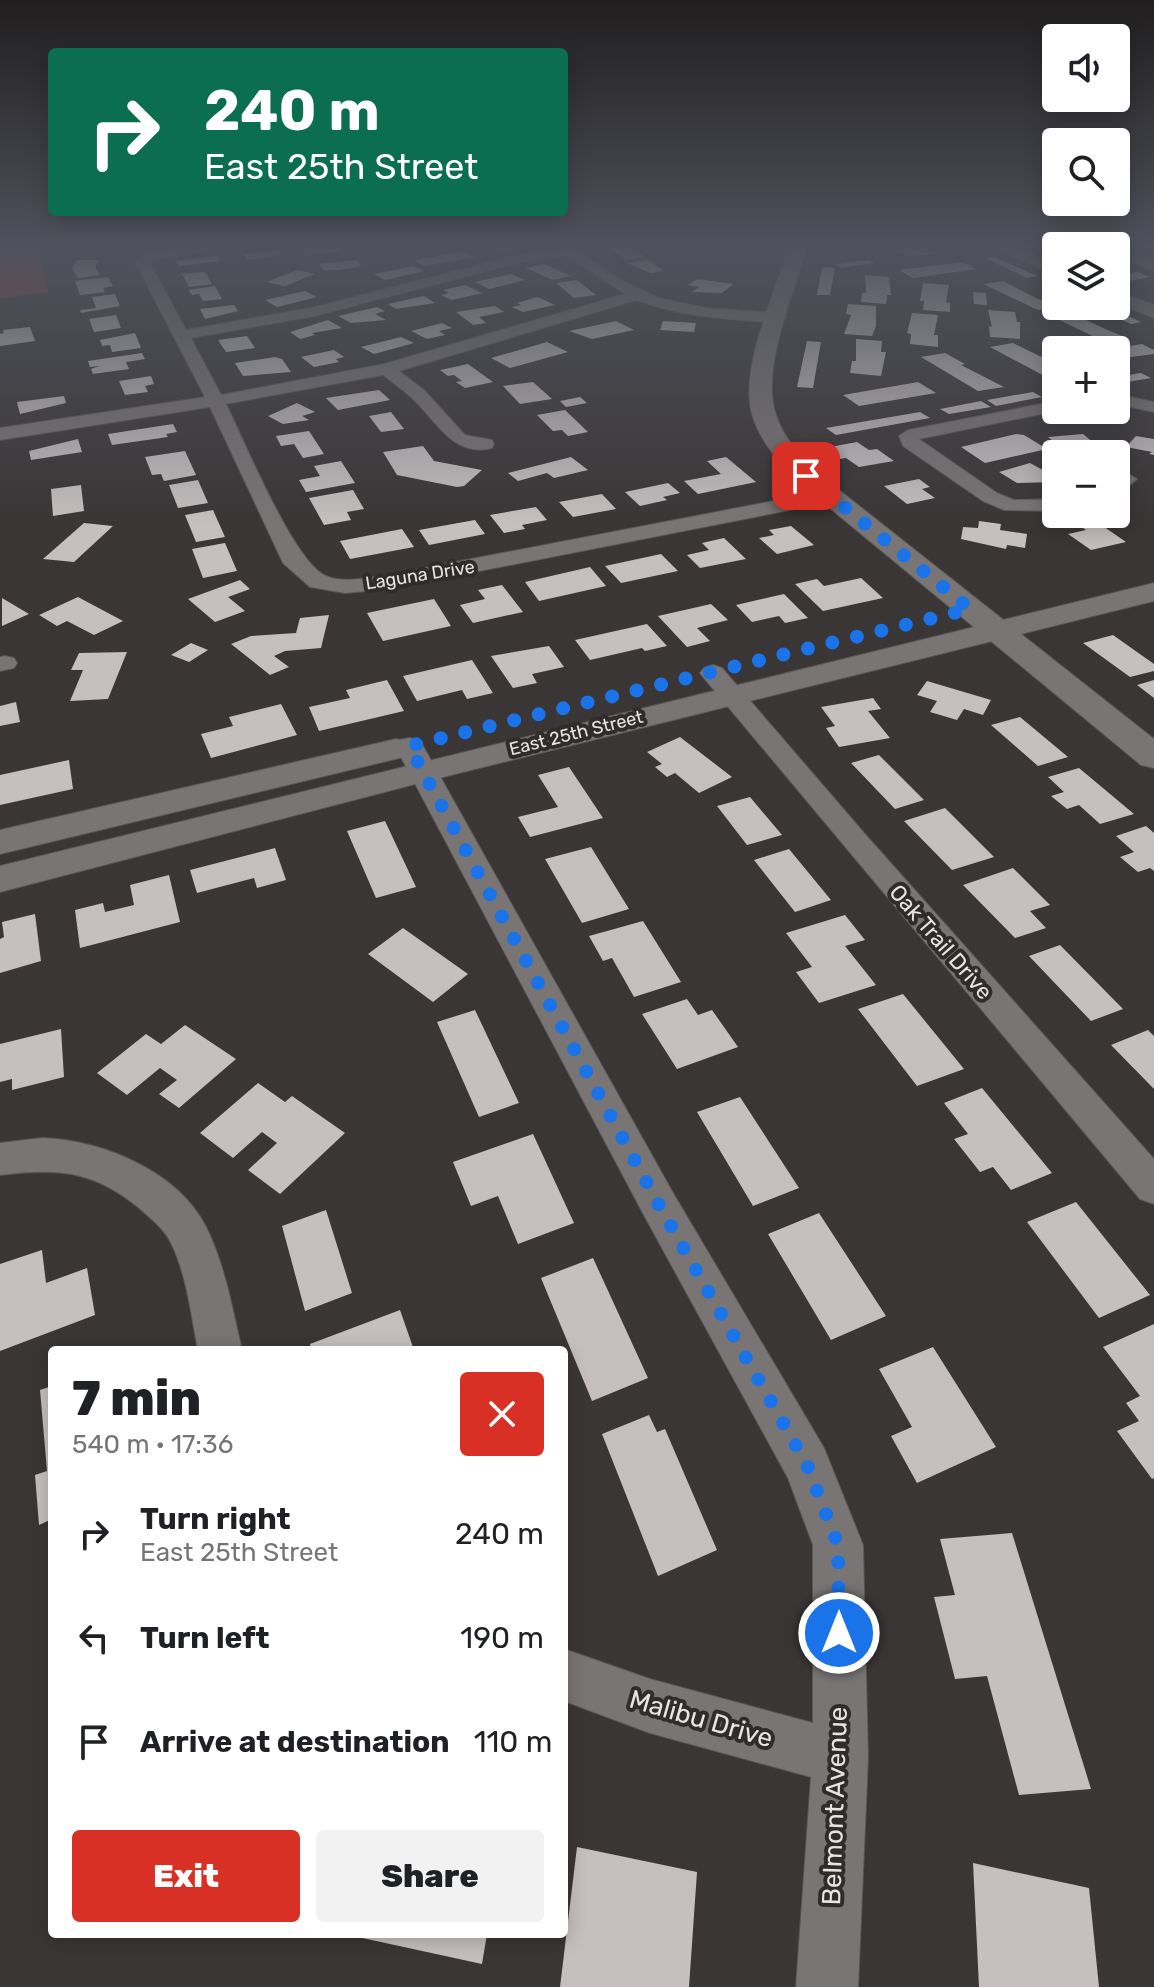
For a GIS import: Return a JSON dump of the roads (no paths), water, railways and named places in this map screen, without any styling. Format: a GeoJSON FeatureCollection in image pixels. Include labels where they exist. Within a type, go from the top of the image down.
{"type":"FeatureCollection","features":[{"type":"Feature","properties":{"kind":"main road"},"geometry":{"type":"LineString","coordinates":[[773,337],[760,386],[764,415],[781,448],[821,498],[970,609],[1154,757]]}},
{"type":"Feature","properties":{"kind":"street","name":"Laguna Drive"},"geometry":{"type":"LineString","coordinates":[[183,337],[291,558],[318,582],[345,586],[414,577],[821,498]]}},
{"type":"Feature","properties":{"kind":"street"},"geometry":{"type":"LineString","coordinates":[[0,434],[216,401],[386,369],[496,337]]}},
{"type":"Feature","properties":{"kind":"street"},"geometry":{"type":"LineString","coordinates":[[386,369],[418,394],[459,439],[485,444]]}},
{"type":"Feature","properties":{"kind":"street"},"geometry":{"type":"LineString","coordinates":[[1130,402],[1154,407]]}},
{"type":"Feature","properties":{"kind":"street"},"geometry":{"type":"LineString","coordinates":[[1042,409],[908,436],[910,442],[990,497],[1011,506],[1042,505]]}},
{"type":"Feature","properties":{"kind":"street","name":"East 25th Street"},"geometry":{"type":"LineString","coordinates":[[722,684],[970,609],[1154,566]]}},
{"type":"Feature","properties":{"kind":"street","name":"East 25th Street"},"geometry":{"type":"LineString","coordinates":[[0,842],[416,758],[722,684],[997,630],[1154,592]]}},
{"type":"Feature","properties":{"kind":"street","name":"Oak Trail Drive"},"geometry":{"type":"LineString","coordinates":[[722,684],[1154,1187]]}},
{"type":"Feature","properties":{"kind":"street","name":"East 25th Street"},"geometry":{"type":"LineString","coordinates":[[0,879],[416,758]]}},
{"type":"Feature","properties":{"kind":"street","name":"Belmont Avenue"},"geometry":{"type":"LineString","coordinates":[[416,758],[659,1205],[807,1465],[838,1545],[840,1758],[827,1987]]}},
{"type":"Feature","properties":{"kind":"street"},"geometry":{"type":"LineString","coordinates":[[0,1159],[43,1152],[90,1160],[127,1176],[167,1207],[185,1227],[205,1285],[219,1346]]}},
{"type":"Feature","properties":{"kind":"street","name":"Malibu Drive"},"geometry":{"type":"LineString","coordinates":[[568,1676],[650,1706],[840,1758]]}}]}
